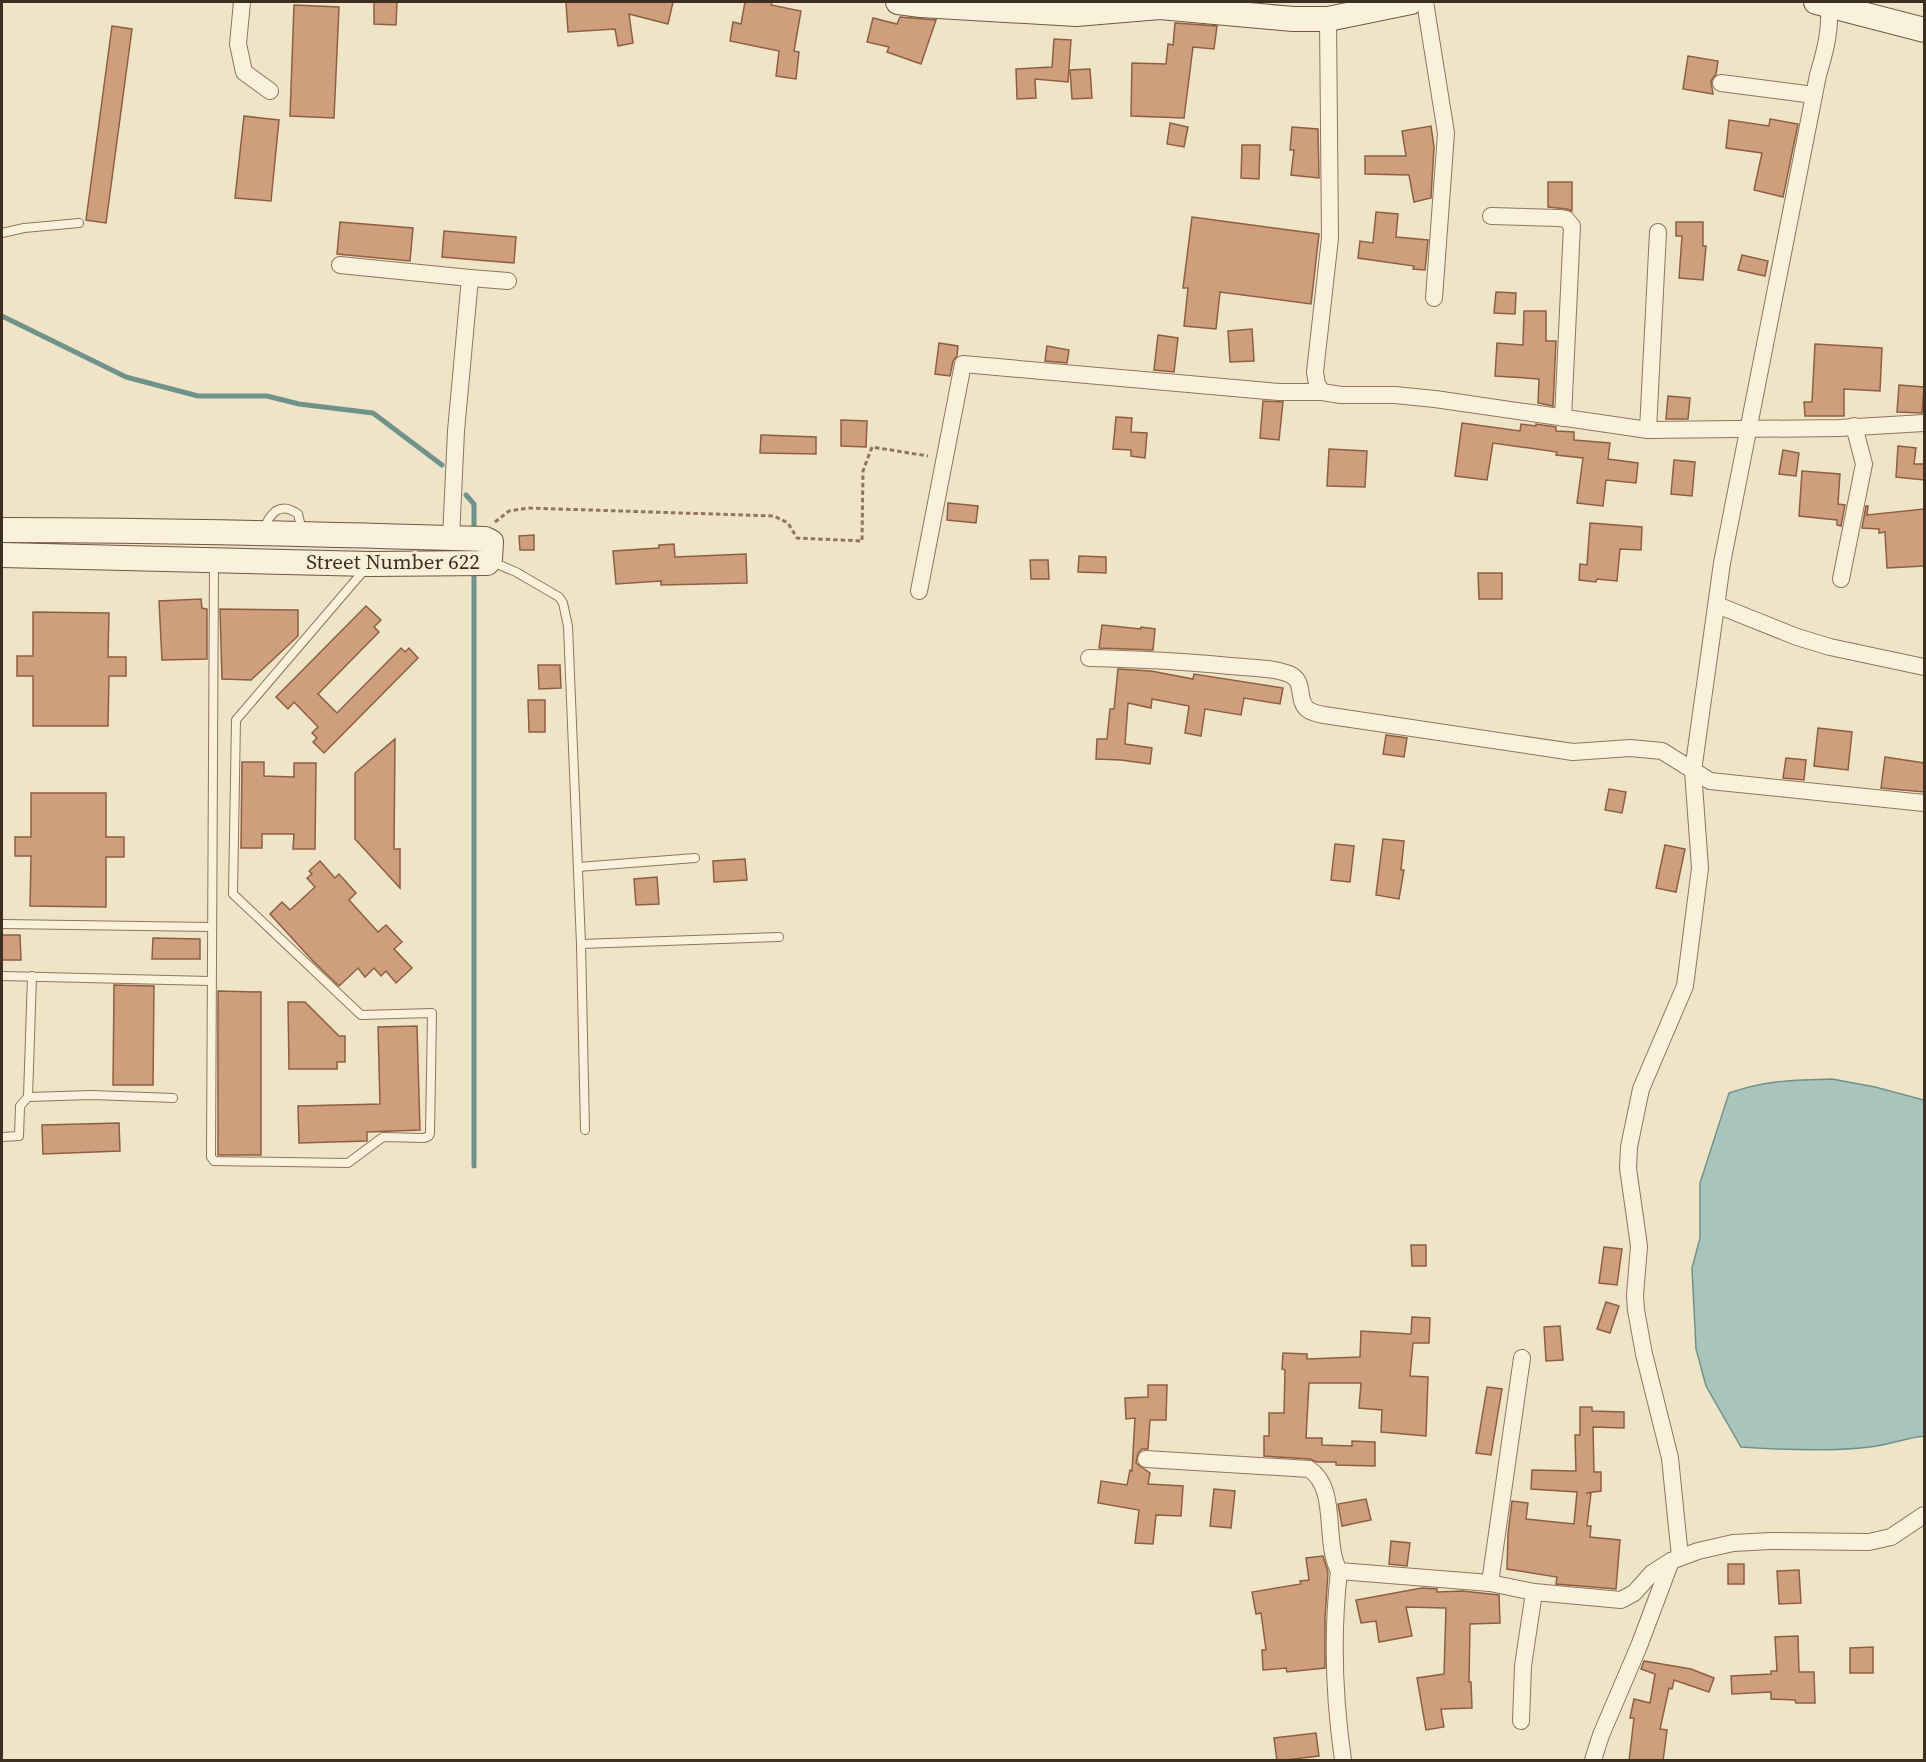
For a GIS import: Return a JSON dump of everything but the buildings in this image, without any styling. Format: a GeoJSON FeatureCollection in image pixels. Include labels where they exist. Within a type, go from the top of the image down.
{"type":"FeatureCollection","features":[{"type":"Feature","properties":{"kind":"street"},"geometry":{"type":"LineString","coordinates":[[242,2],[238,44],[244,72],[270,91]]}},
{"type":"Feature","properties":{"kind":"street"},"geometry":{"type":"LineString","coordinates":[[898,2],[1076,14],[1160,7],[1293,19],[1328,19],[1411,2]]}},
{"type":"Feature","properties":{"kind":"street"},"geometry":{"type":"LineString","coordinates":[[1425,2],[1446,133],[1434,298]]}},
{"type":"Feature","properties":{"kind":"street"},"geometry":{"type":"LineString","coordinates":[[1593,1761],[1600,1735],[1676,1559],[1670,1458],[1644,1354],[1636,1310],[1639,1246],[1628,1168],[1629,1147],[1641,1089],[1685,986],[1700,868],[1693,771],[1722,562],[1814,95],[1824,55],[1828,30],[1824,2],[1924,30]]}},
{"type":"Feature","properties":{"kind":"street"},"geometry":{"type":"LineString","coordinates":[[1322,392],[1317,384],[1315,372],[1330,238],[1328,19]]}},
{"type":"Feature","properties":{"kind":"street"},"geometry":{"type":"LineString","coordinates":[[1721,83],[1814,95]]}},
{"type":"Feature","properties":{"kind":"street"},"geometry":{"type":"LineString","coordinates":[[1491,216],[1559,218],[1566,219],[1572,226],[1563,418]]}},
{"type":"Feature","properties":{"kind":"street"},"geometry":{"type":"LineString","coordinates":[[1648,430],[1658,232]]}},
{"type":"Feature","properties":{"kind":"street"},"geometry":{"type":"LineString","coordinates":[[340,265],[508,281]]}},
{"type":"Feature","properties":{"kind":"street"},"geometry":{"type":"LineString","coordinates":[[451,538],[456,431],[470,278]]}},
{"type":"Feature","properties":{"kind":"street"},"geometry":{"type":"LineString","coordinates":[[919,591],[963,364],[1279,392],[1322,392],[1435,399],[1648,430],[1748,430],[1924,423]]}},
{"type":"Feature","properties":{"kind":"street"},"geometry":{"type":"LineString","coordinates":[[1841,579],[1864,464],[1854,426]]}},
{"type":"Feature","properties":{"kind":"street","name":"Street Number 622"},"geometry":{"type":"LineString","coordinates":[[2,530],[296,533],[451,538],[488,550]]}},
{"type":"Feature","properties":{"kind":"street"},"geometry":{"type":"LineString","coordinates":[[290,563],[296,533]]}},
{"type":"Feature","properties":{"kind":"street","name":"Street Number 622"},"geometry":{"type":"LineString","coordinates":[[2,555],[370,564],[488,550]]}},
{"type":"Feature","properties":{"kind":"street"},"geometry":{"type":"LineString","coordinates":[[1717,605],[1819,643],[1924,667]]}},
{"type":"Feature","properties":{"kind":"street"},"geometry":{"type":"LineString","coordinates":[[1089,658],[1183,661],[1263,669],[1296,678],[1300,684],[1304,706],[1309,711],[1324,716],[1573,752],[1630,748],[1662,751],[1710,781],[1924,803]]}},
{"type":"Feature","properties":{"kind":"street"},"geometry":{"type":"LineString","coordinates":[[1490,1583],[1522,1358]]}},
{"type":"Feature","properties":{"kind":"street"},"geometry":{"type":"LineString","coordinates":[[1146,1459],[1309,1469],[1322,1482],[1326,1496],[1332,1549],[1339,1571],[1334,1618],[1338,1723],[1343,1761]]}},
{"type":"Feature","properties":{"kind":"street"},"geometry":{"type":"LineString","coordinates":[[1339,1571],[1490,1583],[1534,1592],[1621,1600],[1634,1593],[1652,1573],[1676,1559],[1733,1543],[1869,1542],[1891,1537],[1924,1515]]}},
{"type":"Feature","properties":{"kind":"street"},"geometry":{"type":"LineString","coordinates":[[1521,1721],[1523,1666],[1534,1592]]}},
{"type":"Feature","properties":{"kind":"lane"},"geometry":{"type":"LineString","coordinates":[[2,233],[24,228],[79,223]]}},
{"type":"Feature","properties":{"kind":"lane"},"geometry":{"type":"LineString","coordinates":[[488,550],[516,572],[559,597],[563,603],[568,626],[581,944],[585,1130]]}},
{"type":"Feature","properties":{"kind":"lane"},"geometry":{"type":"LineString","coordinates":[[214,561],[210,981],[211,1160],[348,1163],[383,1137],[429,1136],[432,1013],[361,1016],[233,894],[236,720],[370,564]]}},
{"type":"Feature","properties":{"kind":"lane"},"geometry":{"type":"LineString","coordinates":[[578,867],[695,858]]}},
{"type":"Feature","properties":{"kind":"lane"},"geometry":{"type":"LineString","coordinates":[[2,924],[211,927]]}},
{"type":"Feature","properties":{"kind":"lane"},"geometry":{"type":"LineString","coordinates":[[581,944],[779,937]]}},
{"type":"Feature","properties":{"kind":"lane"},"geometry":{"type":"LineString","coordinates":[[2,976],[210,981]]}},
{"type":"Feature","properties":{"kind":"lane"},"geometry":{"type":"LineString","coordinates":[[2,1137],[19,1136],[20,1106],[28,1097],[32,976]]}},
{"type":"Feature","properties":{"kind":"lane"},"geometry":{"type":"LineString","coordinates":[[28,1097],[92,1095],[173,1098]]}},
{"type":"Feature","properties":{"kind":"path"},"geometry":{"type":"LineString","coordinates":[[488,550],[496,520],[509,511],[528,508],[774,516],[788,523],[797,538],[862,542],[863,471],[872,447],[945,459]]}},
{"type":"Feature","properties":{"kind":"water"},"geometry":{"type":"Polygon","coordinates":[[[1832,1079],[1924,1100],[1924,1436],[1877,1446],[1838,1450],[1741,1447],[1706,1386],[1696,1349],[1692,1268],[1700,1238],[1700,1183],[1729,1093],[1768,1083],[1832,1079]]]}},
{"type":"Feature","properties":{"kind":"waterway"},"geometry":{"type":"LineString","coordinates":[[2,316],[126,377],[198,396],[267,396],[299,404],[373,413],[442,465]]}},
{"type":"Feature","properties":{"kind":"waterway"},"geometry":{"type":"LineString","coordinates":[[466,495],[474,504],[474,528]]}},
{"type":"Feature","properties":{"kind":"waterway"},"geometry":{"type":"LineString","coordinates":[[474,574],[474,1166]]}}]}
